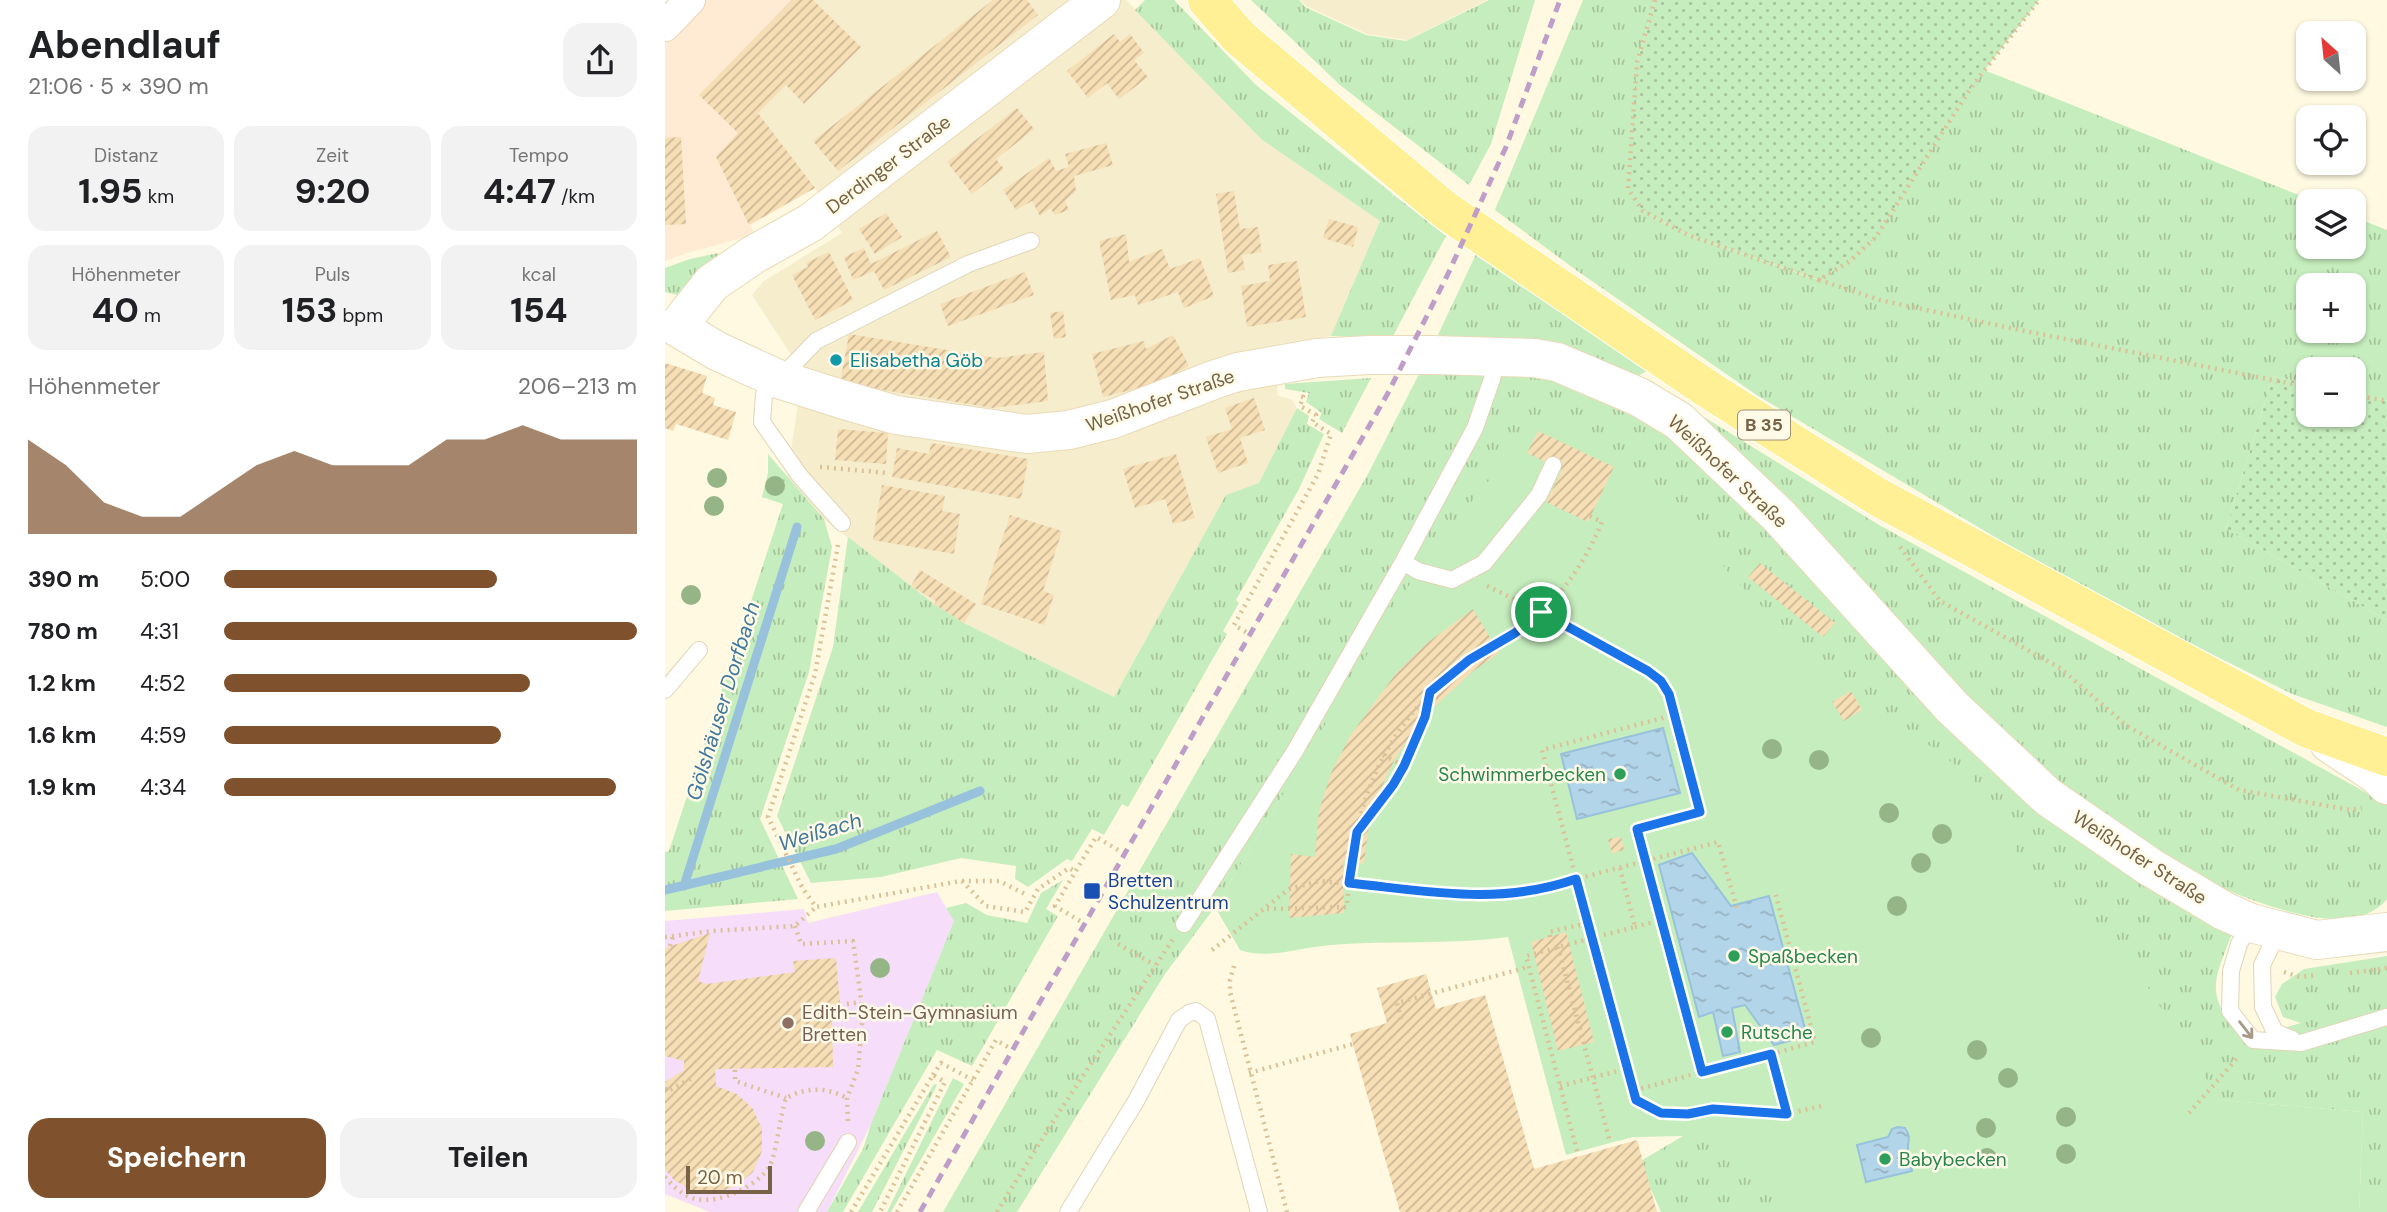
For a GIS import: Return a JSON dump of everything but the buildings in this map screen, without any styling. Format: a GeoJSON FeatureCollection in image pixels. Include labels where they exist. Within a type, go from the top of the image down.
{"type":"FeatureCollection","features":[{"type":"Feature","properties":{"kind":"main road","name":"Derdinger Straße"},"geometry":{"type":"LineString","coordinates":[[671,325],[712,283],[753,255],[810,223],[1101,0]]}},
{"type":"Feature","properties":{"kind":"main road","name":"B 35"},"geometry":{"type":"LineString","coordinates":[[1206,0],[1239,37],[1445,210],[1706,388],[1878,497],[2307,728],[2387,757]]}},
{"type":"Feature","properties":{"kind":"main road","name":"Weißhofer Straße"},"geometry":{"type":"LineString","coordinates":[[671,325],[717,351],[778,379],[896,415],[1027,434],[1069,430],[1113,419],[1238,372],[1317,358],[1369,355],[1496,356],[1557,362],[1639,397],[1679,421],[1779,516],[1952,707],[2048,797],[2150,867],[2256,932],[2317,940],[2387,932]]}},
{"type":"Feature","properties":{"kind":"main road"},"geometry":{"type":"LineString","coordinates":[[2307,728],[2377,775],[2375,796]]}},
{"type":"Feature","properties":{"kind":"street"},"geometry":{"type":"LineString","coordinates":[[665,26],[690,0]]}},
{"type":"Feature","properties":{"kind":"lane"},"geometry":{"type":"LineString","coordinates":[[842,523],[792,464],[762,422],[764,395],[816,341],[968,264],[1031,241]]}},
{"type":"Feature","properties":{"kind":"lane"},"geometry":{"type":"LineString","coordinates":[[1184,925],[1294,751],[1403,562],[1475,428],[1492,379],[1496,356]]}},
{"type":"Feature","properties":{"kind":"lane"},"geometry":{"type":"LineString","coordinates":[[1403,562],[1418,571],[1452,580],[1484,563],[1539,495],[1553,465]]}},
{"type":"Feature","properties":{"kind":"lane"},"geometry":{"type":"LineString","coordinates":[[665,690],[699,650]]}},
{"type":"Feature","properties":{"kind":"lane"},"geometry":{"type":"LineString","coordinates":[[2256,932],[2231,971],[2231,1011],[2253,1040],[2301,1043],[2387,1017]]}},
{"type":"Feature","properties":{"kind":"lane"},"geometry":{"type":"LineString","coordinates":[[2256,932],[2262,965],[2263,1007],[2276,1032],[2301,1043]]}},
{"type":"Feature","properties":{"kind":"lane"},"geometry":{"type":"LineString","coordinates":[[1068,1212],[1136,1101],[1179,1020],[1196,1011],[1207,1019],[1259,1212]]}},
{"type":"Feature","properties":{"kind":"lane"},"geometry":{"type":"LineString","coordinates":[[806,1212],[848,1142]]}},
{"type":"Feature","properties":{"kind":"path"},"geometry":{"type":"LineString","coordinates":[[1655,0],[1637,62],[1628,189],[1643,211],[1688,234],[1880,300],[2296,385]]}},
{"type":"Feature","properties":{"kind":"path"},"geometry":{"type":"LineString","coordinates":[[1819,280],[1850,261],[1876,237],[1970,89],[2039,0]]}},
{"type":"Feature","properties":{"kind":"path"},"geometry":{"type":"LineString","coordinates":[[1246,632],[1234,625],[1318,474],[1331,434],[1313,422],[1316,415],[1300,406],[1303,397],[1292,395]]}},
{"type":"Feature","properties":{"kind":"path"},"geometry":{"type":"LineString","coordinates":[[2366,397],[2387,401]]}},
{"type":"Feature","properties":{"kind":"path"},"geometry":{"type":"LineString","coordinates":[[792,464],[888,473]]}},
{"type":"Feature","properties":{"kind":"path"},"geometry":{"type":"LineString","coordinates":[[1265,909],[1347,907],[1357,832],[1370,785],[1398,730],[1430,692],[1469,660],[1515,633],[1563,590],[1580,566],[1602,522],[1590,516]]}},
{"type":"Feature","properties":{"kind":"path"},"geometry":{"type":"LineString","coordinates":[[816,907],[803,889],[768,817],[815,674],[842,523]]}},
{"type":"Feature","properties":{"kind":"path"},"geometry":{"type":"LineString","coordinates":[[1898,543],[1903,554],[1940,601],[2060,668],[2127,726],[2239,790],[2351,810],[2375,796]]}},
{"type":"Feature","properties":{"kind":"path"},"geometry":{"type":"LineString","coordinates":[[1481,583],[1541,612],[1648,671],[1661,681],[1669,694],[1700,812],[1637,829],[1702,1072]]}},
{"type":"Feature","properties":{"kind":"path"},"geometry":{"type":"LineString","coordinates":[[1357,832],[1404,766],[1425,717],[1430,692]]}},
{"type":"Feature","properties":{"kind":"path"},"geometry":{"type":"LineString","coordinates":[[1674,715],[1542,750],[1632,1091],[1636,1100],[1661,1113],[1688,1114],[1713,1109],[1787,1114],[1821,1106]]}},
{"type":"Feature","properties":{"kind":"path"},"geometry":{"type":"LineString","coordinates":[[1383,755],[1404,766]]}},
{"type":"Feature","properties":{"kind":"path"},"geometry":{"type":"LineString","coordinates":[[1080,921],[1055,906],[1075,871],[1095,837],[1120,851]]}},
{"type":"Feature","properties":{"kind":"path"},"geometry":{"type":"LineString","coordinates":[[1212,950],[1289,889],[1319,881],[1486,896],[1546,890],[1576,879],[1718,842],[1738,912]]}},
{"type":"Feature","properties":{"kind":"path"},"geometry":{"type":"LineString","coordinates":[[961,881],[986,906],[1025,912],[1038,888],[1069,868],[1075,871]]}},
{"type":"Feature","properties":{"kind":"path"},"geometry":{"type":"LineString","coordinates":[[1620,868],[1635,927]]}},
{"type":"Feature","properties":{"kind":"path"},"geometry":{"type":"LineString","coordinates":[[665,937],[795,926],[816,907],[961,881],[999,881],[1027,895]]}},
{"type":"Feature","properties":{"kind":"path"},"geometry":{"type":"LineString","coordinates":[[1632,1091],[1815,1042],[1776,892]]}},
{"type":"Feature","properties":{"kind":"path"},"geometry":{"type":"LineString","coordinates":[[1577,1152],[1526,956],[1661,920]]}},
{"type":"Feature","properties":{"kind":"path"},"geometry":{"type":"LineString","coordinates":[[1550,936],[1549,932],[1588,923]]}},
{"type":"Feature","properties":{"kind":"path"},"geometry":{"type":"LineString","coordinates":[[997,1212],[1052,1123],[1184,925]]}},
{"type":"Feature","properties":{"kind":"path"},"geometry":{"type":"LineString","coordinates":[[795,926],[801,944],[853,941],[863,1013],[858,1070],[847,1098],[848,1142]]}},
{"type":"Feature","properties":{"kind":"path"},"geometry":{"type":"LineString","coordinates":[[670,946],[673,936]]}},
{"type":"Feature","properties":{"kind":"path"},"geometry":{"type":"LineString","coordinates":[[1118,944],[1155,965]]}},
{"type":"Feature","properties":{"kind":"path"},"geometry":{"type":"LineString","coordinates":[[1558,947],[1610,1142]]}},
{"type":"Feature","properties":{"kind":"path"},"geometry":{"type":"LineString","coordinates":[[1234,966],[1230,992],[1287,1212]]}},
{"type":"Feature","properties":{"kind":"path"},"geometry":{"type":"LineString","coordinates":[[1401,1019],[1397,1003],[1528,967]]}},
{"type":"Feature","properties":{"kind":"path"},"geometry":{"type":"LineString","coordinates":[[840,1005],[861,1002]]}},
{"type":"Feature","properties":{"kind":"path"},"geometry":{"type":"LineString","coordinates":[[897,1212],[996,1040],[1008,1047]]}},
{"type":"Feature","properties":{"kind":"path"},"geometry":{"type":"LineString","coordinates":[[2189,1113],[2253,1040]]}},
{"type":"Feature","properties":{"kind":"path"},"geometry":{"type":"LineString","coordinates":[[1250,1072],[1353,1044]]}},
{"type":"Feature","properties":{"kind":"path"},"geometry":{"type":"LineString","coordinates":[[1771,1054],[1787,1114]]}},
{"type":"Feature","properties":{"kind":"path"},"geometry":{"type":"LineString","coordinates":[[851,1212],[941,1063],[974,1080]]}},
{"type":"Feature","properties":{"kind":"path"},"geometry":{"type":"LineString","coordinates":[[1560,1086],[1626,1069]]}},
{"type":"Feature","properties":{"kind":"path"},"geometry":{"type":"LineString","coordinates":[[735,1070],[735,1081],[786,1098]]}},
{"type":"Feature","properties":{"kind":"path"},"geometry":{"type":"LineString","coordinates":[[880,1212],[945,1082],[933,1075]]}},
{"type":"Feature","properties":{"kind":"path"},"geometry":{"type":"LineString","coordinates":[[666,1091],[692,1078]]}},
{"type":"Feature","properties":{"kind":"path"},"geometry":{"type":"LineString","coordinates":[[665,1177],[684,1194],[698,1200],[735,1195],[769,1167],[786,1098],[799,1091],[813,1089],[833,1091],[847,1098]]}},
{"type":"Feature","properties":{"kind":"shaded area"},"geometry":{"type":"Polygon","coordinates":[[[705,0],[813,0],[861,47],[804,104],[785,85],[759,113],[815,188],[750,225],[753,232],[742,238],[665,261],[665,40],[705,0]]]}},
{"type":"Feature","properties":{"kind":"shaded area"},"geometry":{"type":"Polygon","coordinates":[[[813,0],[1126,0],[1261,139],[1380,221],[1331,336],[1279,344],[1277,395],[1292,400],[1297,408],[1259,484],[1226,495],[1114,697],[964,623],[934,604],[824,519],[787,476],[803,373],[752,295],[764,281],[842,233],[815,188],[758,113],[786,85],[804,104],[860,46],[813,0]]]}},
{"type":"Feature","properties":{"kind":"shaded area"},"geometry":{"type":"Polygon","coordinates":[[[1300,0],[1487,0],[1407,40],[1367,34],[1306,6],[1300,0]]]}},
{"type":"Feature","properties":{"kind":"shaded area","name":"Edith-Stein-Gymnasium Bretten"},"geometry":{"type":"Polygon","coordinates":[[[937,892],[954,921],[871,1124],[827,1212],[710,1212],[665,1194],[665,921],[804,909],[808,923],[937,892]]]}},
{"type":"Feature","properties":{"kind":"green space"},"geometry":{"type":"Polygon","coordinates":[[[1145,0],[1174,0],[1256,85],[1393,194],[1392,197],[1394,195],[1446,236],[1392,338],[1331,336],[1380,221],[1261,139],[1135,10],[1145,0]]]}},
{"type":"Feature","properties":{"kind":"green space"},"geometry":{"type":"Polygon","coordinates":[[[1251,0],[1299,0],[1305,7],[1366,35],[1406,41],[1489,0],[1535,0],[1491,144],[1469,185],[1340,85],[1251,0]]]}},
{"type":"Feature","properties":{"kind":"green space"},"geometry":{"type":"Polygon","coordinates":[[[1583,0],[1655,0],[1637,62],[1643,211],[1688,235],[1818,280],[1984,70],[2296,194],[2296,259],[2366,259],[2366,222],[2387,230],[2387,401],[2366,396],[2366,357],[2296,357],[2296,381],[2273,376],[2226,529],[2387,620],[2387,727],[2292,694],[2094,596],[1758,396],[1576,270],[1495,210],[1583,0]]]}},
{"type":"Feature","properties":{"kind":"green space"},"geometry":{"type":"Polygon","coordinates":[[[1655,0],[2039,0],[1970,89],[1876,237],[1850,261],[1819,280],[1688,235],[1643,211],[1628,189],[1637,62],[1655,0]]]}},
{"type":"Feature","properties":{"kind":"green space"},"geometry":{"type":"Polygon","coordinates":[[[1477,252],[1647,371],[1634,378],[1437,337],[1477,252]]]}},
{"type":"Feature","properties":{"kind":"green space"},"geometry":{"type":"Polygon","coordinates":[[[718,253],[719,263],[691,280],[677,295],[665,292],[665,268],[718,253]]]}},
{"type":"Feature","properties":{"kind":"green space"},"geometry":{"type":"Polygon","coordinates":[[[1461,372],[1478,376],[1543,374],[1670,426],[1972,741],[2232,934],[2220,965],[2216,989],[2223,1011],[2244,1039],[2301,1023],[2283,1017],[2275,997],[2282,984],[2304,969],[2387,956],[2387,1212],[2359,1212],[2363,1112],[2220,1100],[2216,1095],[1892,1212],[1661,1212],[1639,1162],[1683,1136],[1632,1137],[1619,1141],[1604,1085],[1790,1123],[1287,788],[1215,907],[1165,974],[1017,1212],[943,1212],[1368,474],[1419,374],[1461,372]]]}},
{"type":"Feature","properties":{"kind":"green space"},"geometry":{"type":"Polygon","coordinates":[[[2273,376],[2296,381],[2296,427],[2366,427],[2366,396],[2387,401],[2387,620],[2226,529],[2273,376]]]}},
{"type":"Feature","properties":{"kind":"green space"},"geometry":{"type":"Polygon","coordinates":[[[1371,378],[1342,433],[1319,419],[1322,413],[1306,402],[1309,393],[1285,389],[1285,384],[1371,378]]]}},
{"type":"Feature","properties":{"kind":"green space"},"geometry":{"type":"Polygon","coordinates":[[[1670,396],[1879,525],[2387,804],[2387,899],[2379,907],[2361,916],[2328,919],[2308,916],[2246,898],[2187,870],[2130,835],[2024,750],[1670,396]]]}},
{"type":"Feature","properties":{"kind":"green space"},"geometry":{"type":"Polygon","coordinates":[[[1550,406],[1680,505],[1731,576],[1824,667],[1973,778],[2038,887],[2140,975],[2220,1100],[2363,1112],[2359,1212],[1783,1212],[1754,1163],[1684,1135],[1632,1137],[1566,1155],[1508,937],[1331,945],[1262,954],[1240,950],[1215,907],[1426,557],[1550,406]]]}},
{"type":"Feature","properties":{"kind":"green space"},"geometry":{"type":"Polygon","coordinates":[[[1297,408],[1309,416],[1307,424],[1324,434],[1299,489],[1236,600],[1239,603],[1223,631],[1227,634],[1128,807],[1122,804],[1104,835],[1092,829],[1072,861],[1067,859],[1028,887],[1015,879],[1016,866],[961,858],[881,877],[811,883],[777,816],[833,647],[848,537],[934,604],[964,623],[1114,697],[1226,495],[1259,483],[1297,408]]]}},
{"type":"Feature","properties":{"kind":"green space"},"geometry":{"type":"Polygon","coordinates":[[[768,454],[824,519],[832,547],[809,672],[760,819],[798,899],[665,911],[665,852],[669,851],[783,504],[762,497],[768,473],[768,454]]]}},
{"type":"Feature","properties":{"kind":"green space"},"geometry":{"type":"Polygon","coordinates":[[[1063,880],[1046,909],[1058,916],[972,1066],[937,1050],[843,1212],[827,1212],[863,1149],[954,921],[946,908],[966,903],[987,915],[1027,923],[1041,893],[1063,880]]]}},
{"type":"Feature","properties":{"kind":"green space"},"geometry":{"type":"Polygon","coordinates":[[[953,1078],[964,1084],[891,1212],[887,1212],[953,1078]]]}},
{"type":"Feature","properties":{"kind":"green space"},"geometry":{"type":"Polygon","coordinates":[[[934,1084],[937,1085],[872,1212],[858,1212],[934,1084]]]}},
{"type":"Feature","properties":{"kind":"water","name":"Schwimmerbecken"},"geometry":{"type":"Polygon","coordinates":[[[1663,728],[1680,793],[1577,819],[1561,754],[1663,728]]]}},
{"type":"Feature","properties":{"kind":"water","name":"Spaßbecken"},"geometry":{"type":"Polygon","coordinates":[[[1692,853],[1731,906],[1769,896],[1807,1036],[1774,1045],[1745,1005],[1732,1008],[1740,1052],[1723,1056],[1713,1012],[1699,1017],[1659,865],[1692,853]]]}},
{"type":"Feature","properties":{"kind":"water","name":"Babybecken"},"geometry":{"type":"Polygon","coordinates":[[[1905,1128],[1908,1134],[1908,1154],[1912,1171],[1866,1182],[1857,1145],[1888,1137],[1892,1129],[1905,1128]]]}},
{"type":"Feature","properties":{"kind":"waterway","name":"Gölshäuser Dorfbach"},"geometry":{"type":"LineString","coordinates":[[684,886],[797,527]]}},
{"type":"Feature","properties":{"kind":"waterway","name":"Weißach"},"geometry":{"type":"LineString","coordinates":[[665,890],[836,849],[980,791]]}},
{"type":"Feature","properties":{"kind":"railway"},"geometry":{"type":"LineString","coordinates":[[920,1212],[1388,393],[1447,276],[1506,147],[1560,0]]}},
{"type":"Feature","properties":{"kind":"place","name":"Elisabetha Göb"},"geometry":{"type":"Point","coordinates":[836,360]}},
{"type":"Feature","properties":{"kind":"place","name":"Schwimmerbecken"},"geometry":{"type":"Point","coordinates":[1620,774]}},
{"type":"Feature","properties":{"kind":"place","name":"Bretten Schulzentrum"},"geometry":{"type":"Point","coordinates":[1092,891]}},
{"type":"Feature","properties":{"kind":"place","name":"Spaßbecken"},"geometry":{"type":"Point","coordinates":[1734,956]}},
{"type":"Feature","properties":{"kind":"place","name":"Edith-Stein-Gymnasium Bretten"},"geometry":{"type":"Point","coordinates":[788,1023]}},
{"type":"Feature","properties":{"kind":"place","name":"Rutsche"},"geometry":{"type":"Point","coordinates":[1727,1032]}},
{"type":"Feature","properties":{"kind":"place","name":"Babybecken"},"geometry":{"type":"Point","coordinates":[1885,1159]}},
{"type":"Feature","properties":{"kind":"route"},"geometry":{"type":"LineString","coordinates":[[1541,612],[1648,671],[1661,681],[1669,694],[1700,812],[1637,829],[1702,1072],[1771,1054],[1787,1114],[1713,1109],[1688,1114],[1661,1113],[1636,1100],[1576,879],[1546,890],[1486,896],[1349,883],[1357,832],[1404,766],[1425,717],[1430,692],[1469,660],[1515,633],[1541,612]]}}]}
